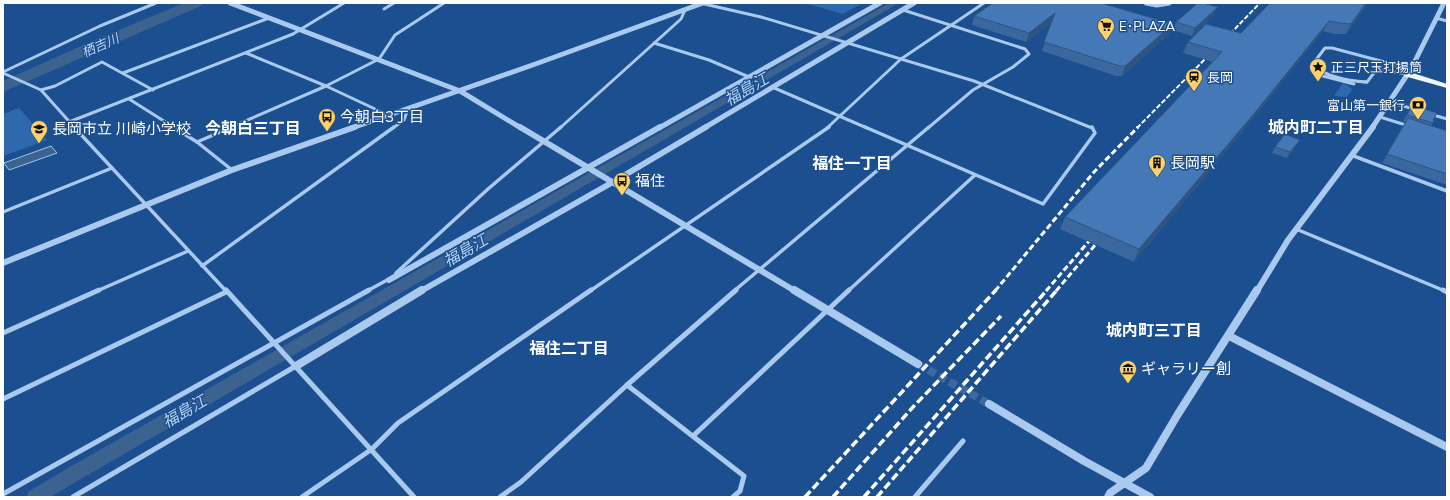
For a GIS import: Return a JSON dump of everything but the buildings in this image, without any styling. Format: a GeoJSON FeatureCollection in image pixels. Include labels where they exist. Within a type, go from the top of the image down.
{"type":"FeatureCollection","features":[{"type":"Feature","properties":{"kind":"main road"},"geometry":{"type":"LineString","coordinates":[[1409,72],[1447,79]]}},
{"type":"Feature","properties":{"kind":"main road"},"geometry":{"type":"LineString","coordinates":[[1409,72],[1447,86]]}},
{"type":"Feature","properties":{"kind":"street"},"geometry":{"type":"LineString","coordinates":[[4,73],[93,29],[156,3]]}},
{"type":"Feature","properties":{"kind":"street"},"geometry":{"type":"LineString","coordinates":[[230,3],[460,91],[918,364]]}},
{"type":"Feature","properties":{"kind":"street"},"geometry":{"type":"LineString","coordinates":[[68,122],[293,34],[344,3]]}},
{"type":"Feature","properties":{"kind":"street"},"geometry":{"type":"LineString","coordinates":[[384,9],[394,3]]}},
{"type":"Feature","properties":{"kind":"street"},"geometry":{"type":"LineString","coordinates":[[197,142],[326,86],[379,59],[395,35],[444,3]]}},
{"type":"Feature","properties":{"kind":"street"},"geometry":{"type":"LineString","coordinates":[[3,263],[232,170],[390,116],[701,3],[761,17],[974,81],[1092,127],[1095,133],[1043,204],[772,87]]}},
{"type":"Feature","properties":{"kind":"street"},"geometry":{"type":"LineString","coordinates":[[3,494],[591,169],[749,77],[827,36],[880,3]]}},
{"type":"Feature","properties":{"kind":"street"},"geometry":{"type":"LineString","coordinates":[[72,497],[294,364],[772,87],[844,42],[914,3]]}},
{"type":"Feature","properties":{"kind":"street"},"geometry":{"type":"LineString","coordinates":[[302,497],[372,449],[398,423],[830,126],[902,59],[984,3]]}},
{"type":"Feature","properties":{"kind":"street"},"geometry":{"type":"LineString","coordinates":[[1146,3],[1162,5],[1169,3]]}},
{"type":"Feature","properties":{"kind":"street"},"geometry":{"type":"LineString","coordinates":[[1108,497],[1124,483],[1146,468],[1178,414],[1296,229],[1390,102],[1409,72],[1444,3]]}},
{"type":"Feature","properties":{"kind":"street"},"geometry":{"type":"LineString","coordinates":[[500,497],[521,482],[627,385],[760,269],[909,145],[972,90],[1013,66],[1029,54],[1025,49],[902,9]]}},
{"type":"Feature","properties":{"kind":"street"},"geometry":{"type":"LineString","coordinates":[[389,280],[488,189],[544,142],[681,19],[685,10]]}},
{"type":"Feature","properties":{"kind":"street"},"geometry":{"type":"LineString","coordinates":[[123,73],[269,18]]}},
{"type":"Feature","properties":{"kind":"street"},"geometry":{"type":"LineString","coordinates":[[1436,18],[1447,21]]}},
{"type":"Feature","properties":{"kind":"street"},"geometry":{"type":"LineString","coordinates":[[654,43],[709,60],[749,77]]}},
{"type":"Feature","properties":{"kind":"street"},"geometry":{"type":"LineString","coordinates":[[1325,48],[1332,48],[1409,72],[1377,69],[1367,82],[1359,84],[1347,83],[1312,71],[1312,65],[1325,48]]}},
{"type":"Feature","properties":{"kind":"street"},"geometry":{"type":"LineString","coordinates":[[246,53],[326,86],[390,116]]}},
{"type":"Feature","properties":{"kind":"street"},"geometry":{"type":"LineString","coordinates":[[41,90],[54,86],[102,62],[152,90]]}},
{"type":"Feature","properties":{"kind":"street"},"geometry":{"type":"LineString","coordinates":[[4,73],[41,90],[68,122],[294,364],[414,497]]}},
{"type":"Feature","properties":{"kind":"street"},"geometry":{"type":"LineString","coordinates":[[129,99],[197,142],[232,170]]}},
{"type":"Feature","properties":{"kind":"street"},"geometry":{"type":"LineString","coordinates":[[1390,102],[1418,110]]}},
{"type":"Feature","properties":{"kind":"street"},"geometry":{"type":"LineString","coordinates":[[202,266],[404,120],[408,109]]}},
{"type":"Feature","properties":{"kind":"street"},"geometry":{"type":"LineString","coordinates":[[1425,113],[1447,120]]}},
{"type":"Feature","properties":{"kind":"street"},"geometry":{"type":"LineString","coordinates":[[1380,117],[1417,128]]}},
{"type":"Feature","properties":{"kind":"street"},"geometry":{"type":"LineString","coordinates":[[1351,155],[1447,191]]}},
{"type":"Feature","properties":{"kind":"street"},"geometry":{"type":"LineString","coordinates":[[3,212],[112,168]]}},
{"type":"Feature","properties":{"kind":"street"},"geometry":{"type":"LineString","coordinates":[[693,436],[908,235],[975,175]]}},
{"type":"Feature","properties":{"kind":"street"},"geometry":{"type":"LineString","coordinates":[[1296,229],[1447,292]]}},
{"type":"Feature","properties":{"kind":"street"},"geometry":{"type":"LineString","coordinates":[[3,333],[188,251]]}},
{"type":"Feature","properties":{"kind":"street"},"geometry":{"type":"LineString","coordinates":[[3,399],[226,292]]}},
{"type":"Feature","properties":{"kind":"street"},"geometry":{"type":"LineString","coordinates":[[1229,336],[1447,447]]}},
{"type":"Feature","properties":{"kind":"street"},"geometry":{"type":"LineString","coordinates":[[627,385],[744,476],[740,491],[733,497]]}},
{"type":"Feature","properties":{"kind":"street"},"geometry":{"type":"LineString","coordinates":[[989,404],[1084,461],[1150,497]]}},
{"type":"Feature","properties":{"kind":"street"},"geometry":{"type":"LineString","coordinates":[[915,497],[963,441]]}},
{"type":"Feature","properties":{"kind":"shaded area"},"geometry":{"type":"Polygon","coordinates":[[[804,3],[863,3],[843,14],[804,3]]]}},
{"type":"Feature","properties":{"kind":"shaded area"},"geometry":{"type":"Polygon","coordinates":[[[1343,83],[1352,90],[1347,97],[1334,96],[1343,83]]]}},
{"type":"Feature","properties":{"kind":"shaded area"},"geometry":{"type":"Polygon","coordinates":[[[19,108],[47,140],[3,156],[3,114],[19,108]]]}},
{"type":"Feature","properties":{"kind":"shaded area"},"geometry":{"type":"Polygon","coordinates":[[[51,146],[57,153],[9,170],[4,163],[51,146]]]}},
{"type":"Feature","properties":{"kind":"waterway","name":"栖吉川"},"geometry":{"type":"LineString","coordinates":[[3,87],[96,45],[196,3]]}},
{"type":"Feature","properties":{"kind":"waterway","name":"福島江"},"geometry":{"type":"LineString","coordinates":[[35,497],[88,465],[895,3]]}},
{"type":"Feature","properties":{"kind":"tunnel"},"geometry":{"type":"LineString","coordinates":[[918,364],[989,404]]}},
{"type":"Feature","properties":{"kind":"railway"},"geometry":{"type":"LineString","coordinates":[[1225,39],[1260,3]]}},
{"type":"Feature","properties":{"kind":"railway"},"geometry":{"type":"LineString","coordinates":[[1137,128],[1212,52]]}},
{"type":"Feature","properties":{"kind":"railway"},"geometry":{"type":"LineString","coordinates":[[995,291],[1094,172],[1138,127]]}},
{"type":"Feature","properties":{"kind":"railway"},"geometry":{"type":"LineString","coordinates":[[1046,291],[1096,233]]}},
{"type":"Feature","properties":{"kind":"railway"},"geometry":{"type":"LineString","coordinates":[[1056,291],[1102,237]]}},
{"type":"Feature","properties":{"kind":"railway"},"geometry":{"type":"LineString","coordinates":[[805,497],[996,290]]}},
{"type":"Feature","properties":{"kind":"railway"},"geometry":{"type":"LineString","coordinates":[[864,497],[1047,290]]}},
{"type":"Feature","properties":{"kind":"railway"},"geometry":{"type":"LineString","coordinates":[[877,497],[1057,290]]}},
{"type":"Feature","properties":{"kind":"railway"},"geometry":{"type":"LineString","coordinates":[[833,497],[913,407],[1001,316]]}},
{"type":"Feature","properties":{"kind":"place","name":"E･PLAZA"},"geometry":{"type":"Point","coordinates":[1106,41]}},
{"type":"Feature","properties":{"kind":"place","name":"正三尺玉打揚筒"},"geometry":{"type":"Point","coordinates":[1318,82]}},
{"type":"Feature","properties":{"kind":"place","name":"長岡"},"geometry":{"type":"Point","coordinates":[1194,92]}},
{"type":"Feature","properties":{"kind":"place","name":"富山第一銀行"},"geometry":{"type":"Point","coordinates":[1418,120]}},
{"type":"Feature","properties":{"kind":"place","name":"今朝白3丁目"},"geometry":{"type":"Point","coordinates":[327,132]}},
{"type":"Feature","properties":{"kind":"place","name":"長岡市立 川崎小学校"},"geometry":{"type":"Point","coordinates":[39,144]}},
{"type":"Feature","properties":{"kind":"place","name":"長岡駅"},"geometry":{"type":"Point","coordinates":[1157,178]}},
{"type":"Feature","properties":{"kind":"place","name":"福住"},"geometry":{"type":"Point","coordinates":[622,196]}},
{"type":"Feature","properties":{"kind":"place","name":"ギャラリー創"},"geometry":{"type":"Point","coordinates":[1128,384]}},
{"type":"Feature","properties":{"kind":"district","name":"城内町二丁目"},"geometry":{"type":"Point","coordinates":[1316,127]}},
{"type":"Feature","properties":{"kind":"district","name":"今朝白三丁目"},"geometry":{"type":"Point","coordinates":[253,128]}},
{"type":"Feature","properties":{"kind":"district","name":"福住一丁目"},"geometry":{"type":"Point","coordinates":[852,163]}},
{"type":"Feature","properties":{"kind":"district","name":"城内町三丁目"},"geometry":{"type":"Point","coordinates":[1154,330]}},
{"type":"Feature","properties":{"kind":"district","name":"福住二丁目"},"geometry":{"type":"Point","coordinates":[569,348]}}]}
